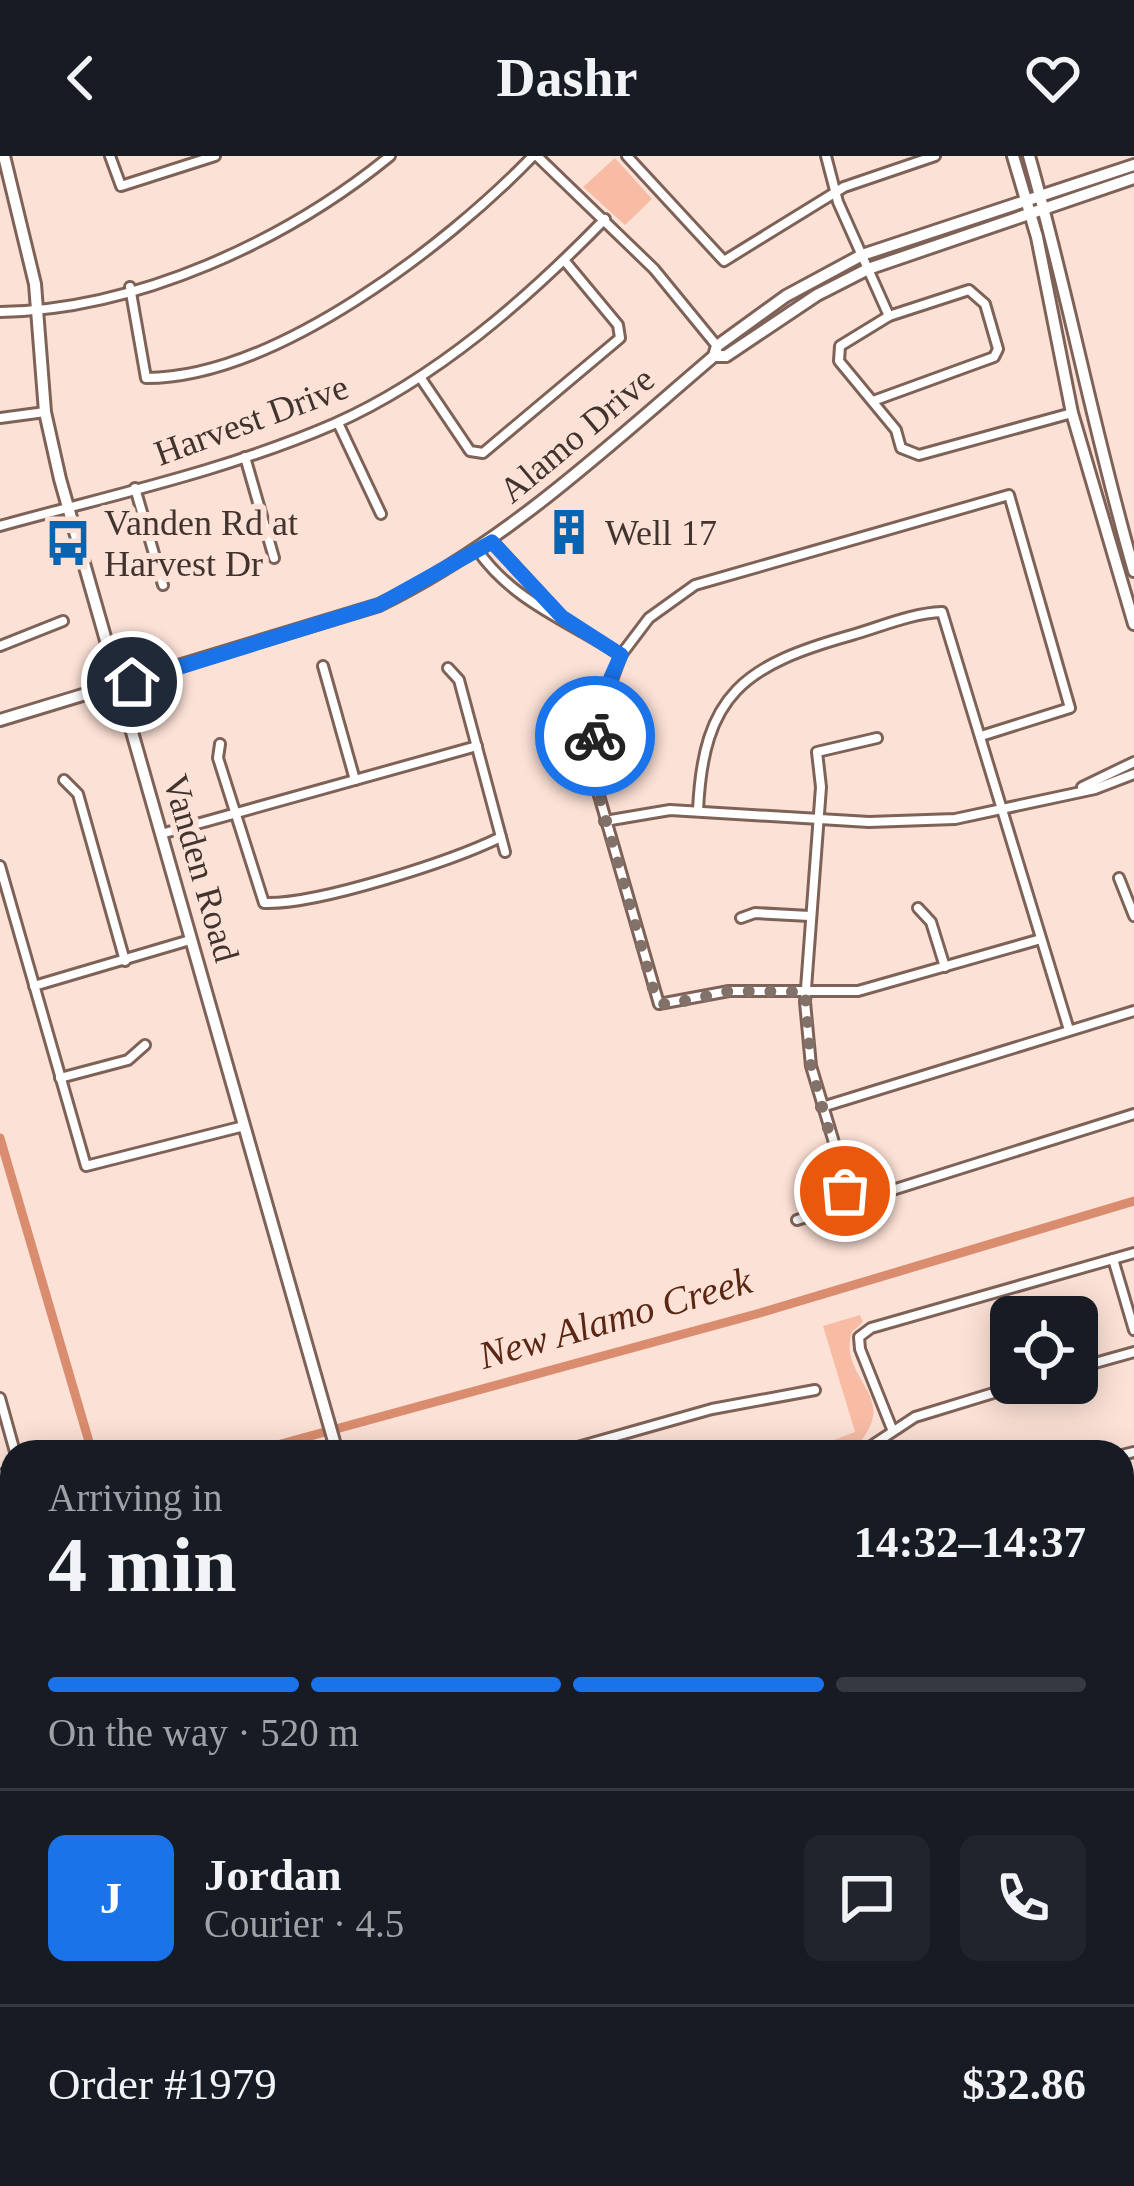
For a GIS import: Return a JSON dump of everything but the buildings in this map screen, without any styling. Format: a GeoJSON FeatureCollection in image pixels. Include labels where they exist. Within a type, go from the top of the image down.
{"type":"FeatureCollection","features":[{"type":"Feature","properties":{"kind":"main road","name":"Vanden Road"},"geometry":{"type":"LineString","coordinates":[[4,156],[6,186],[38,310],[46,412],[68,507],[333,1440]]}},
{"type":"Feature","properties":{"kind":"main road"},"geometry":{"type":"LineString","coordinates":[[1012,156],[1072,413],[1134,624]]}},
{"type":"Feature","properties":{"kind":"main road"},"geometry":{"type":"LineString","coordinates":[[1029,156],[1045,209],[1087,407],[1134,571]]}},
{"type":"Feature","properties":{"kind":"main road","name":"Alamo Drive"},"geometry":{"type":"LineString","coordinates":[[0,720],[379,605],[492,542],[786,296],[862,255],[1134,166]]}},
{"type":"Feature","properties":{"kind":"main road","name":"Alamo Drive"},"geometry":{"type":"LineString","coordinates":[[719,353],[868,268],[1134,178]]}},
{"type":"Feature","properties":{"kind":"street"},"geometry":{"type":"LineString","coordinates":[[110,156],[122,186],[215,156]]}},
{"type":"Feature","properties":{"kind":"street"},"geometry":{"type":"LineString","coordinates":[[0,311],[38,310],[130,287],[255,247],[325,206],[390,156]]}},
{"type":"Feature","properties":{"kind":"street"},"geometry":{"type":"LineString","coordinates":[[130,287],[146,379],[243,356],[357,301],[462,221],[535,156],[605,219],[719,353]]}},
{"type":"Feature","properties":{"kind":"street"},"geometry":{"type":"LineString","coordinates":[[627,156],[724,261],[834,192],[935,156]]}},
{"type":"Feature","properties":{"kind":"street"},"geometry":{"type":"LineString","coordinates":[[826,156],[834,192],[889,316]]}},
{"type":"Feature","properties":{"kind":"street","name":"Harvest Drive"},"geometry":{"type":"LineString","coordinates":[[0,526],[245,457],[338,422],[419,376],[564,260],[605,219]]}},
{"type":"Feature","properties":{"kind":"street"},"geometry":{"type":"LineString","coordinates":[[419,376],[470,451],[484,453],[620,338],[618,325],[564,260]]}},
{"type":"Feature","properties":{"kind":"street"},"geometry":{"type":"LineString","coordinates":[[873,401],[987,363],[998,349],[985,304],[969,290],[889,316],[851,336],[838,352],[839,361],[910,455],[1072,413]]}},
{"type":"Feature","properties":{"kind":"street"},"geometry":{"type":"LineString","coordinates":[[0,418],[46,412]]}},
{"type":"Feature","properties":{"kind":"street"},"geometry":{"type":"LineString","coordinates":[[338,422],[380,514]]}},
{"type":"Feature","properties":{"kind":"street"},"geometry":{"type":"LineString","coordinates":[[245,457],[274,558]]}},
{"type":"Feature","properties":{"kind":"street"},"geometry":{"type":"LineString","coordinates":[[136,488],[163,585]]}},
{"type":"Feature","properties":{"kind":"street"},"geometry":{"type":"LineString","coordinates":[[981,736],[1070,707],[1009,495],[694,585],[649,618],[621,655],[596,724],[596,785],[659,1004],[730,991],[858,991],[1041,939]]}},
{"type":"Feature","properties":{"kind":"street"},"geometry":{"type":"LineString","coordinates":[[492,542],[562,617]]}},
{"type":"Feature","properties":{"kind":"street"},"geometry":{"type":"LineString","coordinates":[[478,551],[524,602],[562,617],[621,655]]}},
{"type":"Feature","properties":{"kind":"street"},"geometry":{"type":"LineString","coordinates":[[698,811],[706,737],[725,701],[756,670],[796,651],[942,613],[1069,1030]]}},
{"type":"Feature","properties":{"kind":"street"},"geometry":{"type":"LineString","coordinates":[[0,646],[64,622]]}},
{"type":"Feature","properties":{"kind":"street"},"geometry":{"type":"LineString","coordinates":[[323,666],[355,780]]}},
{"type":"Feature","properties":{"kind":"street"},"geometry":{"type":"LineString","coordinates":[[448,668],[459,680],[506,852]]}},
{"type":"Feature","properties":{"kind":"street"},"geometry":{"type":"LineString","coordinates":[[851,1198],[811,1066],[805,992],[818,752],[877,738]]}},
{"type":"Feature","properties":{"kind":"street"},"geometry":{"type":"LineString","coordinates":[[220,744],[218,758],[264,903],[342,888],[501,837]]}},
{"type":"Feature","properties":{"kind":"street"},"geometry":{"type":"LineString","coordinates":[[161,834],[477,746]]}},
{"type":"Feature","properties":{"kind":"street"},"geometry":{"type":"LineString","coordinates":[[605,821],[644,812],[698,811],[902,822],[1003,810],[1081,788],[1134,762]]}},
{"type":"Feature","properties":{"kind":"street"},"geometry":{"type":"LineString","coordinates":[[1081,788],[1095,789],[1134,774]]}},
{"type":"Feature","properties":{"kind":"street"},"geometry":{"type":"LineString","coordinates":[[64,780],[78,794],[125,961]]}},
{"type":"Feature","properties":{"kind":"street"},"geometry":{"type":"LineString","coordinates":[[0,866],[86,1166],[244,1126]]}},
{"type":"Feature","properties":{"kind":"street"},"geometry":{"type":"LineString","coordinates":[[1119,878],[1134,916]]}},
{"type":"Feature","properties":{"kind":"street"},"geometry":{"type":"LineString","coordinates":[[918,908],[932,922],[945,967]]}},
{"type":"Feature","properties":{"kind":"street"},"geometry":{"type":"LineString","coordinates":[[741,918],[755,913],[810,916]]}},
{"type":"Feature","properties":{"kind":"street"},"geometry":{"type":"LineString","coordinates":[[34,986],[192,939]]}},
{"type":"Feature","properties":{"kind":"street"},"geometry":{"type":"LineString","coordinates":[[822,1107],[1134,1011]]}},
{"type":"Feature","properties":{"kind":"street"},"geometry":{"type":"LineString","coordinates":[[60,1078],[128,1060],[145,1045]]}},
{"type":"Feature","properties":{"kind":"street"},"geometry":{"type":"LineString","coordinates":[[797,1220],[851,1198],[1134,1114]]}},
{"type":"Feature","properties":{"kind":"street"},"geometry":{"type":"LineString","coordinates":[[892,1429],[871,1384],[860,1337],[872,1328],[1134,1253]]}},
{"type":"Feature","properties":{"kind":"street"},"geometry":{"type":"LineString","coordinates":[[1113,1259],[1134,1330]]}},
{"type":"Feature","properties":{"kind":"street"},"geometry":{"type":"LineString","coordinates":[[1098,1362],[1134,1352]]}},
{"type":"Feature","properties":{"kind":"street"},"geometry":{"type":"LineString","coordinates":[[602,1440],[712,1409],[815,1390]]}},
{"type":"Feature","properties":{"kind":"street"},"geometry":{"type":"LineString","coordinates":[[878,1440],[943,1407],[990,1393]]}},
{"type":"Feature","properties":{"kind":"street"},"geometry":{"type":"LineString","coordinates":[[0,1398],[12,1440]]}},
{"type":"Feature","properties":{"kind":"shaded area"},"geometry":{"type":"Polygon","coordinates":[[[615,158],[652,199],[625,225],[583,187],[615,158]]]}},
{"type":"Feature","properties":{"kind":"shaded area"},"geometry":{"type":"Polygon","coordinates":[[[860,1315],[863,1322],[852,1332],[850,1349],[872,1403],[873,1417],[860,1440],[834,1440],[855,1432],[823,1326],[860,1315]]]}},
{"type":"Feature","properties":{"kind":"waterway","name":"New Alamo Creek"},"geometry":{"type":"LineString","coordinates":[[0,1138],[88,1440]]}},
{"type":"Feature","properties":{"kind":"waterway","name":"New Alamo Creek"},"geometry":{"type":"LineString","coordinates":[[296,1440],[760,1313],[1134,1201]]}},
{"type":"Feature","properties":{"kind":"way so far"},"geometry":{"type":"LineString","coordinates":[[595,736],[596,785],[656,999],[666,1005],[730,991],[805,992],[811,1066],[845,1191]]}},
{"type":"Feature","properties":{"kind":"place","name":"Well 17"},"geometry":{"type":"Point","coordinates":[569,532]}},
{"type":"Feature","properties":{"kind":"place","name":"Vanden Rd at Harvest Dr"},"geometry":{"type":"Point","coordinates":[68,543]}},
{"type":"Feature","properties":{"kind":"route"},"geometry":{"type":"LineString","coordinates":[[132,682],[379,605],[492,542],[562,617],[621,655],[601,700],[595,736]]}}]}
